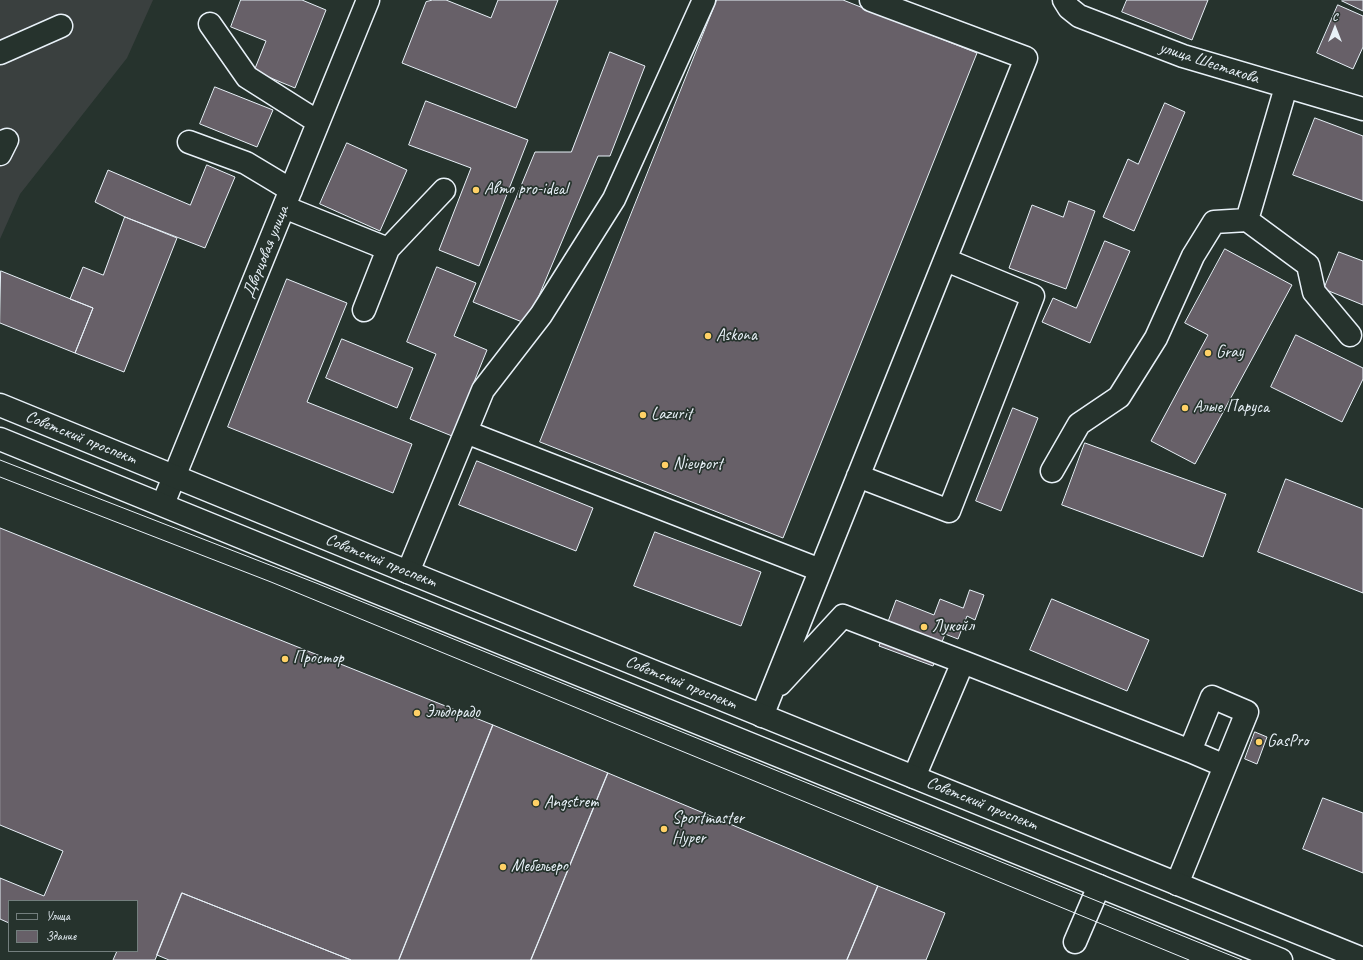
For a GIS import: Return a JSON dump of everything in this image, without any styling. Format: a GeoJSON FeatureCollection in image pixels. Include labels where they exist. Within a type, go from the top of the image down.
{"type":"FeatureCollection","features":[{"type":"Feature","properties":{"kind":"main road"},"geometry":{"type":"LineString","coordinates":[[408,572],[483,390],[541,315],[614,199],[704,0]]}},
{"type":"Feature","properties":{"kind":"main road"},"geometry":{"type":"LineString","coordinates":[[762,716],[1026,58],[871,0]]}},
{"type":"Feature","properties":{"kind":"main road","name":"улица Шестакова"},"geometry":{"type":"LineString","coordinates":[[1064,0],[1069,8],[1079,16],[1183,56],[1363,109]]}},
{"type":"Feature","properties":{"kind":"main road","name":"Дворцовая улица"},"geometry":{"type":"LineString","coordinates":[[163,504],[288,199],[364,3]]}},
{"type":"Feature","properties":{"kind":"main road"},"geometry":{"type":"LineString","coordinates":[[210,24],[247,77],[318,122]]}},
{"type":"Feature","properties":{"kind":"main road"},"geometry":{"type":"LineString","coordinates":[[0,53],[61,26]]}},
{"type":"Feature","properties":{"kind":"main road"},"geometry":{"type":"LineString","coordinates":[[1247,220],[1286,87]]}},
{"type":"Feature","properties":{"kind":"main road"},"geometry":{"type":"LineString","coordinates":[[0,143],[7,140],[0,154]]}},
{"type":"Feature","properties":{"kind":"main road"},"geometry":{"type":"LineString","coordinates":[[190,142],[246,163],[288,199],[388,249]]}},
{"type":"Feature","properties":{"kind":"main road"},"geometry":{"type":"LineString","coordinates":[[364,310],[388,249],[444,190]]}},
{"type":"Feature","properties":{"kind":"main road"},"geometry":{"type":"LineString","coordinates":[[1052,470],[1079,424],[1119,396],[1156,338],[1193,256],[1214,222],[1247,220],[1308,265],[1314,292],[1350,335]]}},
{"type":"Feature","properties":{"kind":"main road"},"geometry":{"type":"LineString","coordinates":[[858,476],[949,511],[1032,296],[946,260]]}},
{"type":"Feature","properties":{"kind":"main road","name":"Советский проспект"},"geometry":{"type":"LineString","coordinates":[[0,405],[1363,959]]}},
{"type":"Feature","properties":{"kind":"main road"},"geometry":{"type":"LineString","coordinates":[[466,432],[820,570]]}},
{"type":"Feature","properties":{"kind":"main road","name":"Советский проспект"},"geometry":{"type":"LineString","coordinates":[[0,439],[1282,960]]}},
{"type":"Feature","properties":{"kind":"main road"},"geometry":{"type":"LineString","coordinates":[[771,694],[844,616],[1225,766]]}},
{"type":"Feature","properties":{"kind":"main road"},"geometry":{"type":"LineString","coordinates":[[914,777],[963,662]]}},
{"type":"Feature","properties":{"kind":"main road"},"geometry":{"type":"LineString","coordinates":[[1177,884],[1248,712],[1212,697],[1190,752]]}},
{"type":"Feature","properties":{"kind":"main road"},"geometry":{"type":"LineString","coordinates":[[1075,942],[1099,886]]}},
{"type":"Feature","properties":{"kind":"shaded area"},"geometry":{"type":"Polygon","coordinates":[[[0,0],[153,0],[127,58],[20,194],[0,239],[0,0]]]}},
{"type":"Feature","properties":{"kind":"building"},"geometry":{"type":"Polygon","coordinates":[[[241,0],[302,0],[326,10],[295,88],[254,71],[266,41],[231,27],[241,0]]]}},
{"type":"Feature","properties":{"kind":"building"},"geometry":{"type":"Polygon","coordinates":[[[433,0],[446,0],[491,18],[498,0],[558,0],[516,108],[402,63],[426,2],[433,0]]]}},
{"type":"Feature","properties":{"kind":"building"},"geometry":{"type":"Polygon","coordinates":[[[717,0],[843,0],[977,53],[783,538],[540,442],[717,0]]]}},
{"type":"Feature","properties":{"kind":"building"},"geometry":{"type":"Polygon","coordinates":[[[1127,0],[1208,0],[1192,40],[1122,12],[1127,0]]]}},
{"type":"Feature","properties":{"kind":"building"},"geometry":{"type":"Polygon","coordinates":[[[1363,0],[1363,11],[1342,1],[1363,0]]]}},
{"type":"Feature","properties":{"kind":"building"},"geometry":{"type":"Polygon","coordinates":[[[1338,5],[1363,16],[1363,47],[1353,69],[1317,53],[1338,5]]]}},
{"type":"Feature","properties":{"kind":"building"},"geometry":{"type":"Polygon","coordinates":[[[610,52],[645,66],[610,156],[598,156],[527,324],[473,302],[535,152],[571,152],[610,52]]]}},
{"type":"Feature","properties":{"kind":"building"},"geometry":{"type":"Polygon","coordinates":[[[215,87],[273,110],[257,147],[200,124],[215,87]]]}},
{"type":"Feature","properties":{"kind":"building"},"geometry":{"type":"Polygon","coordinates":[[[426,101],[528,140],[479,266],[439,250],[471,168],[409,145],[426,101]]]}},
{"type":"Feature","properties":{"kind":"building"},"geometry":{"type":"Polygon","coordinates":[[[1165,103],[1185,112],[1134,231],[1103,217],[1128,159],[1138,164],[1165,103]]]}},
{"type":"Feature","properties":{"kind":"building"},"geometry":{"type":"Polygon","coordinates":[[[1315,118],[1363,136],[1363,201],[1293,175],[1315,118]]]}},
{"type":"Feature","properties":{"kind":"building"},"geometry":{"type":"Polygon","coordinates":[[[347,143],[407,170],[380,231],[320,204],[347,143]]]}},
{"type":"Feature","properties":{"kind":"building"},"geometry":{"type":"Polygon","coordinates":[[[207,165],[235,177],[205,248],[125,217],[95,202],[108,170],[190,205],[207,165]]]}},
{"type":"Feature","properties":{"kind":"building"},"geometry":{"type":"Polygon","coordinates":[[[1069,201],[1095,211],[1066,289],[1009,268],[1032,205],[1063,217],[1069,201]]]}},
{"type":"Feature","properties":{"kind":"building"},"geometry":{"type":"Polygon","coordinates":[[[125,217],[177,238],[124,372],[75,353],[93,308],[70,299],[83,267],[103,275],[125,217]]]}},
{"type":"Feature","properties":{"kind":"building"},"geometry":{"type":"Polygon","coordinates":[[[1105,241],[1130,251],[1090,343],[1042,322],[1053,298],[1076,308],[1105,241]]]}},
{"type":"Feature","properties":{"kind":"building"},"geometry":{"type":"Polygon","coordinates":[[[1225,249],[1292,285],[1195,464],[1151,441],[1208,335],[1185,323],[1225,249]]]}},
{"type":"Feature","properties":{"kind":"building"},"geometry":{"type":"Polygon","coordinates":[[[1339,252],[1363,261],[1363,305],[1324,289],[1339,252]]]}},
{"type":"Feature","properties":{"kind":"building"},"geometry":{"type":"Polygon","coordinates":[[[437,267],[476,283],[454,336],[487,350],[452,436],[410,419],[436,354],[407,342],[437,267]]]}},
{"type":"Feature","properties":{"kind":"building"},"geometry":{"type":"Polygon","coordinates":[[[1,271],[93,308],[75,353],[0,323],[1,271]]]}},
{"type":"Feature","properties":{"kind":"building"},"geometry":{"type":"Polygon","coordinates":[[[287,279],[347,303],[307,402],[412,444],[393,493],[228,427],[287,279]]]}},
{"type":"Feature","properties":{"kind":"building"},"geometry":{"type":"Polygon","coordinates":[[[1296,335],[1363,368],[1363,379],[1342,422],[1271,387],[1296,335]]]}},
{"type":"Feature","properties":{"kind":"building"},"geometry":{"type":"Polygon","coordinates":[[[342,339],[413,368],[397,408],[326,378],[342,339]]]}},
{"type":"Feature","properties":{"kind":"building"},"geometry":{"type":"Polygon","coordinates":[[[1013,408],[1038,418],[1001,511],[976,501],[1013,408]]]}},
{"type":"Feature","properties":{"kind":"building"},"geometry":{"type":"Polygon","coordinates":[[[1085,443],[1226,494],[1203,557],[1062,505],[1085,443]]]}},
{"type":"Feature","properties":{"kind":"building"},"geometry":{"type":"Polygon","coordinates":[[[477,461],[593,508],[576,551],[459,505],[477,461]]]}},
{"type":"Feature","properties":{"kind":"building"},"geometry":{"type":"Polygon","coordinates":[[[1286,479],[1363,509],[1363,593],[1258,552],[1286,479]]]}},
{"type":"Feature","properties":{"kind":"building"},"geometry":{"type":"Polygon","coordinates":[[[0,528],[493,725],[399,960],[351,960],[182,893],[155,960],[113,960],[117,952],[138,952],[138,900],[8,900],[8,923],[0,919],[0,878],[44,896],[63,851],[0,825],[0,528]]]}},
{"type":"Feature","properties":{"kind":"building"},"geometry":{"type":"Polygon","coordinates":[[[655,532],[761,572],[741,626],[634,586],[655,532]]]}},
{"type":"Feature","properties":{"kind":"building","name":"Лукойл"},"geometry":{"type":"Polygon","coordinates":[[[970,590],[984,595],[975,620],[967,616],[958,639],[945,634],[933,666],[879,646],[896,600],[934,615],[940,599],[963,608],[970,590]]]}},
{"type":"Feature","properties":{"kind":"building"},"geometry":{"type":"Polygon","coordinates":[[[1052,599],[1149,640],[1127,691],[1030,650],[1052,599]]]}},
{"type":"Feature","properties":{"kind":"building","name":"Мебельеро"},"geometry":{"type":"Polygon","coordinates":[[[493,725],[608,773],[531,960],[399,960],[493,725]]]}},
{"type":"Feature","properties":{"kind":"building"},"geometry":{"type":"Polygon","coordinates":[[[1255,732],[1267,737],[1257,764],[1245,759],[1255,732]]]}},
{"type":"Feature","properties":{"kind":"building","name":"Sportmaster Hyper"},"geometry":{"type":"Polygon","coordinates":[[[608,773],[878,886],[847,960],[531,960],[608,773]]]}},
{"type":"Feature","properties":{"kind":"building"},"geometry":{"type":"Polygon","coordinates":[[[1323,798],[1363,813],[1363,873],[1303,849],[1323,798]]]}},
{"type":"Feature","properties":{"kind":"building"},"geometry":{"type":"Polygon","coordinates":[[[878,886],[945,913],[926,960],[847,960],[878,886]]]}},
{"type":"Feature","properties":{"kind":"building"},"geometry":{"type":"Polygon","coordinates":[[[182,893],[351,960],[169,960],[157,955],[182,893]]]}},
{"type":"Feature","properties":{"kind":"tram line"},"geometry":{"type":"LineString","coordinates":[[0,460],[316,583],[1242,960]]}},
{"type":"Feature","properties":{"kind":"tram line"},"geometry":{"type":"LineString","coordinates":[[0,477],[271,582],[1189,960]]}},
{"type":"Feature","properties":{"kind":"place","name":"Авто pro-ideal"},"geometry":{"type":"Point","coordinates":[476,190]}},
{"type":"Feature","properties":{"kind":"place","name":"Askona"},"geometry":{"type":"Point","coordinates":[708,336]}},
{"type":"Feature","properties":{"kind":"place","name":"Gray"},"geometry":{"type":"Point","coordinates":[1208,353]}},
{"type":"Feature","properties":{"kind":"place","name":"Алые Паруса"},"geometry":{"type":"Point","coordinates":[1185,408]}},
{"type":"Feature","properties":{"kind":"place","name":"Lazurit"},"geometry":{"type":"Point","coordinates":[643,415]}},
{"type":"Feature","properties":{"kind":"place","name":"Nieuport"},"geometry":{"type":"Point","coordinates":[665,465]}},
{"type":"Feature","properties":{"kind":"place","name":"Лукойл"},"geometry":{"type":"Point","coordinates":[924,627]}},
{"type":"Feature","properties":{"kind":"place","name":"Простор"},"geometry":{"type":"Point","coordinates":[285,659]}},
{"type":"Feature","properties":{"kind":"place","name":"Эльдорадо"},"geometry":{"type":"Point","coordinates":[417,713]}},
{"type":"Feature","properties":{"kind":"place","name":"GasPro"},"geometry":{"type":"Point","coordinates":[1259,742]}},
{"type":"Feature","properties":{"kind":"place","name":"Angstrem"},"geometry":{"type":"Point","coordinates":[536,803]}},
{"type":"Feature","properties":{"kind":"place","name":"Sportmaster Hyper"},"geometry":{"type":"Point","coordinates":[664,829]}},
{"type":"Feature","properties":{"kind":"place","name":"Мебельеро"},"geometry":{"type":"Point","coordinates":[503,867]}}]}
